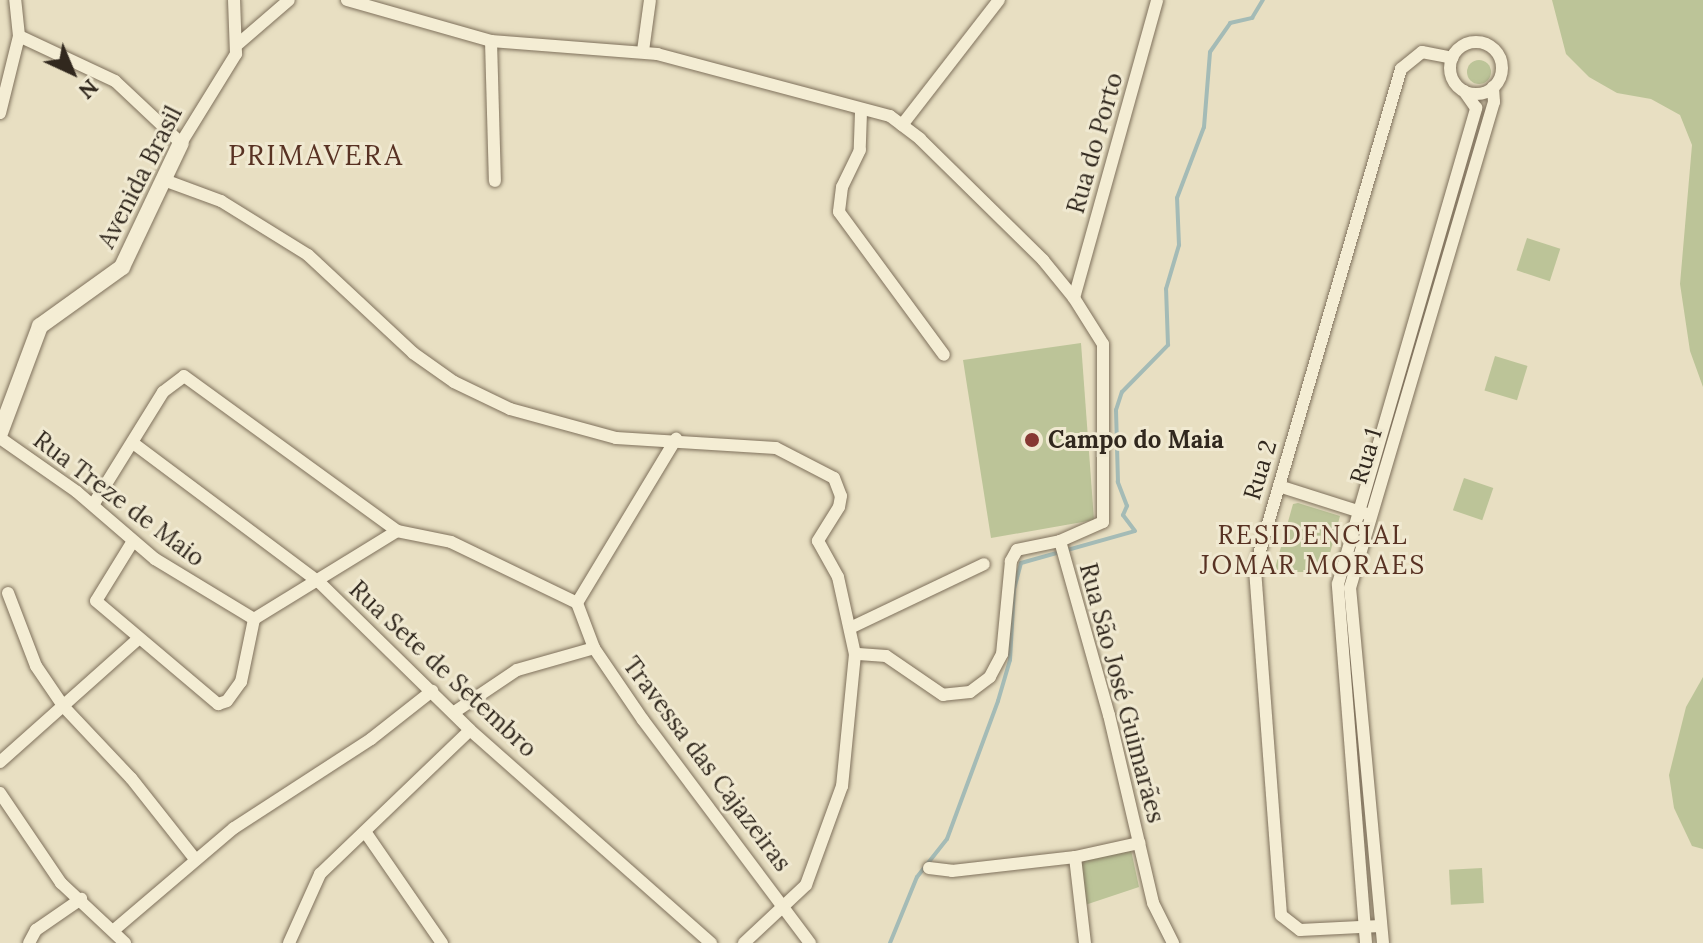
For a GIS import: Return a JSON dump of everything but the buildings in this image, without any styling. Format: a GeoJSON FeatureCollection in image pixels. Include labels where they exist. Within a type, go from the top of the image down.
{"type":"FeatureCollection","features":[{"type":"Feature","properties":{"kind":"street"},"geometry":{"type":"LineString","coordinates":[[0,113],[19,36],[15,0]]}},
{"type":"Feature","properties":{"kind":"street","name":"Avenida Brasil"},"geometry":{"type":"LineString","coordinates":[[0,435],[40,326],[122,267],[181,143],[226,73],[238,44],[234,0]]}},
{"type":"Feature","properties":{"kind":"street"},"geometry":{"type":"LineString","coordinates":[[238,44],[289,0]]}},
{"type":"Feature","properties":{"kind":"street","name":"Rua São José Guimarães"},"geometry":{"type":"LineString","coordinates":[[347,0],[491,41],[643,51],[861,112],[890,116],[1043,260],[1074,298],[1103,344],[1105,516],[1098,527],[1061,549],[1105,701],[1153,903],[1173,943]]}},
{"type":"Feature","properties":{"kind":"street"},"geometry":{"type":"LineString","coordinates":[[643,51],[650,0]]}},
{"type":"Feature","properties":{"kind":"street"},"geometry":{"type":"LineString","coordinates":[[902,125],[999,0]]}},
{"type":"Feature","properties":{"kind":"street","name":"Rua do Porto"},"geometry":{"type":"LineString","coordinates":[[1074,298],[1157,0]]}},
{"type":"Feature","properties":{"kind":"street"},"geometry":{"type":"LineString","coordinates":[[19,36],[115,81],[181,143]]}},
{"type":"Feature","properties":{"kind":"street"},"geometry":{"type":"LineString","coordinates":[[491,41],[495,181]]}},
{"type":"Feature","properties":{"kind":"street","name":"Rua 1"},"geometry":{"type":"LineString","coordinates":[[1366,943],[1338,590],[1365,514],[1494,102],[1493,87],[1502,66],[1491,47],[1469,43],[1452,58],[1453,81],[1476,108],[1365,514],[1350,596],[1383,943]]}},
{"type":"Feature","properties":{"kind":"street","name":"Rua 2"},"geometry":{"type":"LineString","coordinates":[[1380,926],[1300,930],[1281,915],[1255,586],[1259,547],[1401,69],[1422,52],[1452,58]]}},
{"type":"Feature","properties":{"kind":"street"},"geometry":{"type":"LineString","coordinates":[[1464,91],[1479,94],[1493,87]]}},
{"type":"Feature","properties":{"kind":"street"},"geometry":{"type":"LineString","coordinates":[[861,112],[860,150],[842,187],[839,212],[944,355]]}},
{"type":"Feature","properties":{"kind":"street"},"geometry":{"type":"LineString","coordinates":[[164,180],[221,201],[308,255],[413,353],[454,382],[510,409],[616,438],[676,439],[776,448],[834,478],[841,496],[839,507],[818,544],[834,567],[852,627],[855,654],[837,807],[806,885],[744,943]]}},
{"type":"Feature","properties":{"kind":"street"},"geometry":{"type":"LineString","coordinates":[[93,505],[170,383],[188,377],[397,531],[451,542],[577,603],[676,439]]}},
{"type":"Feature","properties":{"kind":"street","name":"Rua Treze de Maio"},"geometry":{"type":"LineString","coordinates":[[0,435],[93,505],[133,541],[254,619]]}},
{"type":"Feature","properties":{"kind":"street","name":"Rua Sete de Setembro"},"geometry":{"type":"LineString","coordinates":[[133,443],[319,582],[370,636],[470,730],[711,943]]}},
{"type":"Feature","properties":{"kind":"street"},"geometry":{"type":"LineString","coordinates":[[1279,486],[1365,514]]}},
{"type":"Feature","properties":{"kind":"street"},"geometry":{"type":"LineString","coordinates":[[133,541],[97,594],[97,603],[208,700],[227,701],[241,682],[254,619],[319,582],[397,531]]}},
{"type":"Feature","properties":{"kind":"street"},"geometry":{"type":"LineString","coordinates":[[855,654],[886,656],[943,695],[970,692],[990,677],[1002,654],[1014,555],[1061,549]]}},
{"type":"Feature","properties":{"kind":"street"},"geometry":{"type":"LineString","coordinates":[[852,627],[984,564]]}},
{"type":"Feature","properties":{"kind":"street"},"geometry":{"type":"LineString","coordinates":[[8,593],[36,666],[64,707],[131,778],[195,859]]}},
{"type":"Feature","properties":{"kind":"street","name":"Travessa das Cajazeiras"},"geometry":{"type":"LineString","coordinates":[[577,603],[594,648],[643,720],[786,905],[810,943]]}},
{"type":"Feature","properties":{"kind":"street"},"geometry":{"type":"LineString","coordinates":[[0,762],[139,638]]}},
{"type":"Feature","properties":{"kind":"street","name":"Travessa das Cajazeiras"},"geometry":{"type":"LineString","coordinates":[[453,713],[517,670],[594,648]]}},
{"type":"Feature","properties":{"kind":"street"},"geometry":{"type":"LineString","coordinates":[[114,930],[195,859],[432,691]]}},
{"type":"Feature","properties":{"kind":"street"},"geometry":{"type":"LineString","coordinates":[[289,943],[320,874],[470,730]]}},
{"type":"Feature","properties":{"kind":"street"},"geometry":{"type":"LineString","coordinates":[[0,793],[61,883],[125,943]]}},
{"type":"Feature","properties":{"kind":"street"},"geometry":{"type":"LineString","coordinates":[[366,833],[442,943]]}},
{"type":"Feature","properties":{"kind":"street"},"geometry":{"type":"LineString","coordinates":[[929,868],[952,871],[1075,857],[1139,843]]}},
{"type":"Feature","properties":{"kind":"street"},"geometry":{"type":"LineString","coordinates":[[1075,857],[1085,943]]}},
{"type":"Feature","properties":{"kind":"street"},"geometry":{"type":"LineString","coordinates":[[29,943],[36,930],[81,899]]}},
{"type":"Feature","properties":{"kind":"green space"},"geometry":{"type":"Polygon","coordinates":[[[1552,0],[1703,0],[1703,387],[1690,351],[1680,284],[1692,145],[1680,115],[1651,99],[1617,93],[1589,77],[1566,54],[1552,0]]]}},
{"type":"Feature","properties":{"kind":"green space"},"geometry":{"type":"Polygon","coordinates":[[[1479,60],[1488,63],[1491,72],[1488,81],[1479,84],[1470,81],[1467,72],[1470,63],[1479,60]]]}},
{"type":"Feature","properties":{"kind":"green space"},"geometry":{"type":"Polygon","coordinates":[[[1527,238],[1560,249],[1550,281],[1516,270],[1527,238]]]}},
{"type":"Feature","properties":{"kind":"green space","name":"Campo do Maia"},"geometry":{"type":"Polygon","coordinates":[[[1081,343],[1094,520],[991,538],[963,360],[1081,343]]]}},
{"type":"Feature","properties":{"kind":"green space"},"geometry":{"type":"Polygon","coordinates":[[[1495,356],[1528,366],[1517,400],[1484,390],[1495,356]]]}},
{"type":"Feature","properties":{"kind":"green space"},"geometry":{"type":"Polygon","coordinates":[[[1464,478],[1493,488],[1482,520],[1453,510],[1464,478]]]}},
{"type":"Feature","properties":{"kind":"green space"},"geometry":{"type":"Polygon","coordinates":[[[1293,504],[1340,516],[1325,572],[1274,572],[1293,504]]]}},
{"type":"Feature","properties":{"kind":"green space"},"geometry":{"type":"Polygon","coordinates":[[[1703,677],[1703,849],[1692,846],[1674,808],[1669,775],[1686,707],[1703,677]]]}},
{"type":"Feature","properties":{"kind":"green space"},"geometry":{"type":"Polygon","coordinates":[[[1131,850],[1139,887],[1085,905],[1079,861],[1131,850]]]}},
{"type":"Feature","properties":{"kind":"green space"},"geometry":{"type":"Polygon","coordinates":[[[1482,868],[1484,903],[1451,905],[1449,870],[1482,868]]]}},
{"type":"Feature","properties":{"kind":"waterway"},"geometry":{"type":"LineString","coordinates":[[890,943],[917,877],[947,839],[998,701],[1010,660],[1014,589],[1021,563],[1135,531],[1123,515],[1127,506],[1118,482],[1116,410],[1122,392],[1168,345],[1166,289],[1179,245],[1177,198],[1204,127],[1210,52],[1230,23],[1252,18],[1263,0]]}},
{"type":"Feature","properties":{"kind":"place","name":"Campo do Maia"},"geometry":{"type":"Point","coordinates":[1032,440]}},
{"type":"Feature","properties":{"kind":"district","name":"PRIMAVERA"},"geometry":{"type":"Point","coordinates":[316,155]}},
{"type":"Feature","properties":{"kind":"district","name":"RESIDENCIAL JOMAR MORAES"},"geometry":{"type":"Point","coordinates":[1313,550]}}]}
